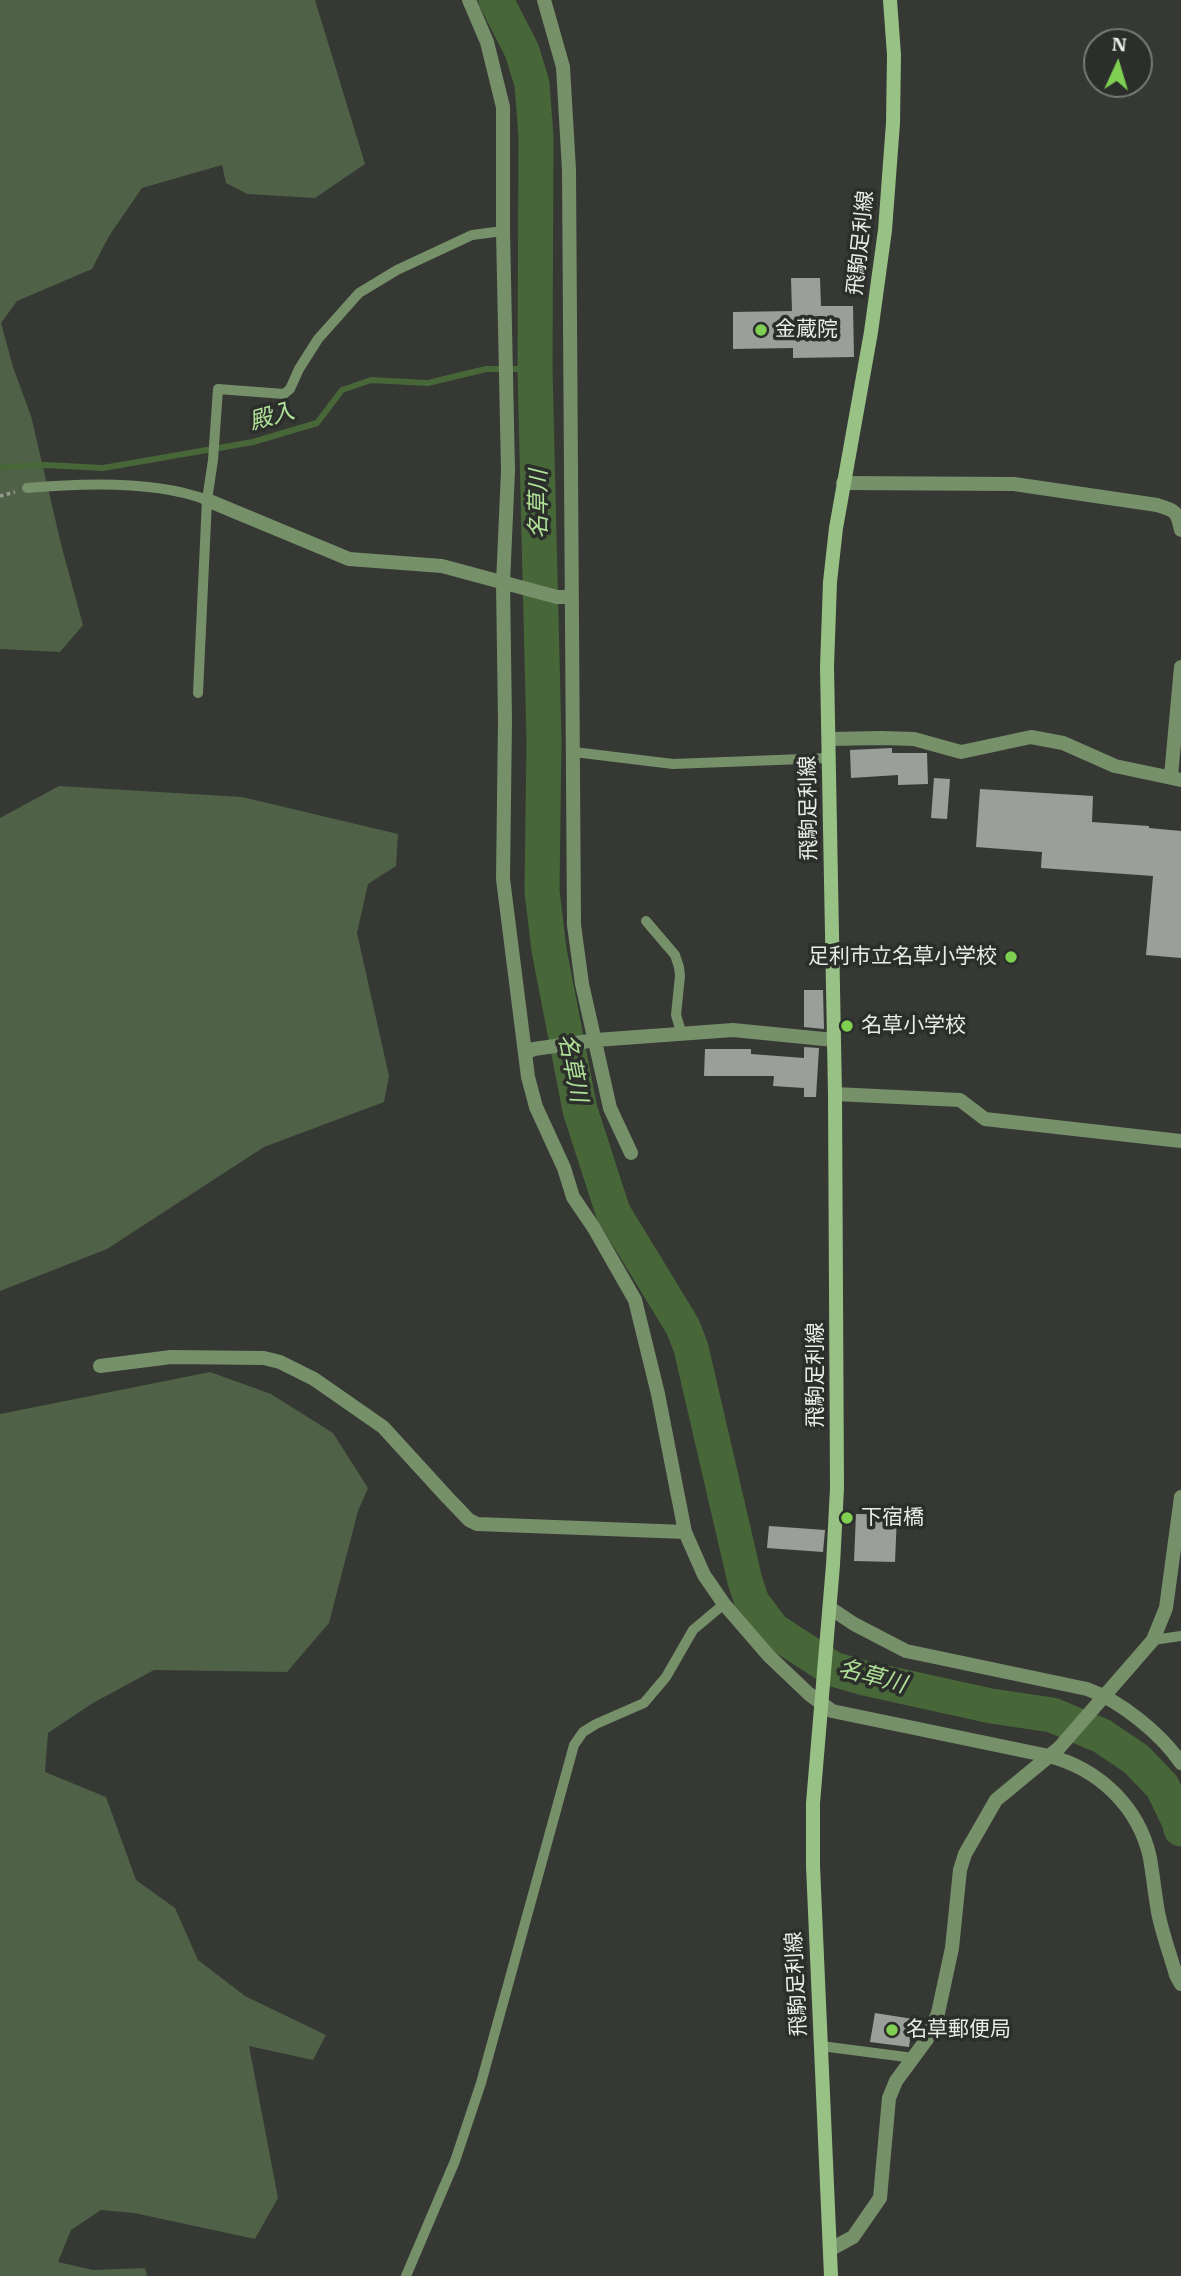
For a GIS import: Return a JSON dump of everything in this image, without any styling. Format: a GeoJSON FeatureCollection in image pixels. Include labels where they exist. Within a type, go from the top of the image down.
{"type":"FeatureCollection","features":[{"type":"Feature","properties":{"kind":"main road","name":"飛駒足利線"},"geometry":{"type":"LineString","coordinates":[[829,1614],[837,1477],[828,609],[843,483],[871,332],[885,230],[893,123],[894,55],[890,0]]}},
{"type":"Feature","properties":{"kind":"main road"},"geometry":{"type":"LineString","coordinates":[[822,1698],[829,1614]]}},
{"type":"Feature","properties":{"kind":"main road","name":"飛駒足利線"},"geometry":{"type":"LineString","coordinates":[[822,1698],[813,1803],[813,1845],[831,2276]]}},
{"type":"Feature","properties":{"kind":"street"},"geometry":{"type":"LineString","coordinates":[[469,0],[487,41],[503,107],[502,231],[510,584],[503,879],[529,1051],[528,1077],[537,1107],[564,1168],[573,1197],[635,1300],[658,1394],[685,1532],[704,1575],[724,1604],[768,1656],[822,1698],[832,1711],[1054,1752],[1102,1780],[1117,1794],[1141,1829],[1149,1856],[1158,1914],[1181,1984]]}},
{"type":"Feature","properties":{"kind":"street"},"geometry":{"type":"LineString","coordinates":[[544,0],[564,67],[569,170],[564,597],[574,752],[574,925],[590,1041],[610,1108],[631,1153]]}},
{"type":"Feature","properties":{"kind":"street"},"geometry":{"type":"LineString","coordinates":[[843,483],[1014,484],[1157,505],[1173,510],[1178,515],[1181,530]]}},
{"type":"Feature","properties":{"kind":"street"},"geometry":{"type":"LineString","coordinates":[[207,500],[349,559],[442,566],[564,597]]}},
{"type":"Feature","properties":{"kind":"street"},"geometry":{"type":"LineString","coordinates":[[829,739],[914,739],[961,752],[1031,737],[1063,743],[1115,766],[1176,778],[1181,667]]}},
{"type":"Feature","properties":{"kind":"street"},"geometry":{"type":"LineString","coordinates":[[529,1051],[590,1041],[733,1030],[834,1040]]}},
{"type":"Feature","properties":{"kind":"street"},"geometry":{"type":"LineString","coordinates":[[835,1094],[960,1100],[985,1119],[1181,1141]]}},
{"type":"Feature","properties":{"kind":"street"},"geometry":{"type":"LineString","coordinates":[[100,1366],[171,1357],[264,1358],[280,1362],[314,1380],[383,1427],[469,1520],[477,1524],[685,1532]]}},
{"type":"Feature","properties":{"kind":"street"},"geometry":{"type":"LineString","coordinates":[[831,2249],[853,2238],[880,2199],[889,2098],[896,2081],[927,2039],[938,2013],[952,1948],[960,1870],[965,1854],[996,1800],[1054,1752],[1153,1640],[1166,1608],[1181,1497]]}},
{"type":"Feature","properties":{"kind":"street"},"geometry":{"type":"LineString","coordinates":[[829,1614],[906,1651],[1087,1689],[1103,1695],[1128,1710],[1181,1763]]}},
{"type":"Feature","properties":{"kind":"lane"},"geometry":{"type":"LineString","coordinates":[[198,693],[207,500],[218,389],[284,394],[290,389],[318,339],[359,293],[397,270],[472,235],[502,231]]}},
{"type":"Feature","properties":{"kind":"lane"},"geometry":{"type":"LineString","coordinates":[[27,488],[118,483],[194,495],[207,500]]}},
{"type":"Feature","properties":{"kind":"lane"},"geometry":{"type":"LineString","coordinates":[[574,752],[673,764],[829,758]]}},
{"type":"Feature","properties":{"kind":"lane"},"geometry":{"type":"LineString","coordinates":[[646,921],[675,955],[679,967],[676,1015],[682,1035]]}},
{"type":"Feature","properties":{"kind":"lane"},"geometry":{"type":"LineString","coordinates":[[406,2276],[455,2161],[481,2083],[574,1745],[583,1732],[596,1724],[644,1703],[666,1677],[693,1630],[724,1604]]}},
{"type":"Feature","properties":{"kind":"lane"},"geometry":{"type":"LineString","coordinates":[[1153,1640],[1181,1636]]}},
{"type":"Feature","properties":{"kind":"lane"},"geometry":{"type":"LineString","coordinates":[[821,2046],[905,2057],[911,2062]]}},
{"type":"Feature","properties":{"kind":"green space"},"geometry":{"type":"Polygon","coordinates":[[[0,0],[315,0],[365,164],[315,198],[247,194],[226,183],[222,165],[142,188],[109,236],[92,269],[17,301],[1,323],[31,416],[83,625],[60,652],[0,649],[0,0]]]}},
{"type":"Feature","properties":{"kind":"green space"},"geometry":{"type":"Polygon","coordinates":[[[59,786],[242,797],[398,834],[396,866],[368,884],[357,933],[389,1076],[384,1102],[264,1147],[107,1249],[0,1291],[0,818],[59,786]]]}},
{"type":"Feature","properties":{"kind":"green space"},"geometry":{"type":"Polygon","coordinates":[[[210,1372],[271,1394],[333,1433],[368,1488],[358,1511],[329,1623],[287,1672],[154,1670],[93,1703],[48,1733],[45,1772],[106,1797],[136,1880],[175,1908],[198,1960],[245,1996],[326,2035],[313,2060],[249,2046],[278,2198],[255,2239],[134,2213],[101,2210],[71,2230],[58,2262],[93,2270],[145,2268],[147,2276],[0,2276],[0,1414],[210,1372]]]}},
{"type":"Feature","properties":{"kind":"building"},"geometry":{"type":"Polygon","coordinates":[[[791,278],[820,278],[821,306],[853,306],[854,357],[793,358],[793,348],[733,349],[733,312],[792,311],[791,278]]]}},
{"type":"Feature","properties":{"kind":"building"},"geometry":{"type":"Polygon","coordinates":[[[892,748],[892,753],[927,753],[928,784],[898,785],[898,775],[851,778],[850,750],[892,748]]]}},
{"type":"Feature","properties":{"kind":"building"},"geometry":{"type":"Polygon","coordinates":[[[934,778],[950,779],[947,819],[931,818],[934,778]]]}},
{"type":"Feature","properties":{"kind":"building"},"geometry":{"type":"Polygon","coordinates":[[[980,789],[1093,796],[1092,822],[1181,831],[1181,958],[1146,955],[1153,876],[1041,868],[1042,852],[976,847],[980,789]]]}},
{"type":"Feature","properties":{"kind":"building"},"geometry":{"type":"Polygon","coordinates":[[[804,990],[823,990],[824,1029],[804,1027],[804,990]]]}},
{"type":"Feature","properties":{"kind":"building"},"geometry":{"type":"Polygon","coordinates":[[[804,1047],[819,1048],[816,1097],[804,1097],[804,1088],[773,1086],[774,1076],[704,1076],[705,1049],[751,1049],[751,1054],[804,1058],[804,1047]]]}},
{"type":"Feature","properties":{"kind":"building"},"geometry":{"type":"Polygon","coordinates":[[[856,1514],[897,1515],[895,1562],[854,1561],[856,1514]]]}},
{"type":"Feature","properties":{"kind":"building"},"geometry":{"type":"Polygon","coordinates":[[[769,1526],[825,1530],[823,1552],[767,1548],[769,1526]]]}},
{"type":"Feature","properties":{"kind":"building","name":"名草郵便局"},"geometry":{"type":"Polygon","coordinates":[[[875,2013],[913,2019],[909,2047],[870,2042],[875,2013]]]}},
{"type":"Feature","properties":{"kind":"waterway","name":"名草川"},"geometry":{"type":"LineString","coordinates":[[496,0],[522,51],[532,84],[536,137],[535,369],[544,741],[542,891],[549,950],[580,1110],[613,1212],[683,1327],[691,1348],[752,1602],[773,1630],[833,1669],[991,1706],[1052,1715],[1102,1736],[1136,1759],[1162,1786],[1181,1829]]}},
{"type":"Feature","properties":{"kind":"waterway","name":"殿入"},"geometry":{"type":"LineString","coordinates":[[0,467],[46,465],[103,468],[253,442],[317,423],[342,390],[371,380],[428,383],[486,369],[535,369]]}},
{"type":"Feature","properties":{"kind":"place","name":"金蔵院"},"geometry":{"type":"Point","coordinates":[761,330]}},
{"type":"Feature","properties":{"kind":"place","name":"足利市立名草小学校"},"geometry":{"type":"Point","coordinates":[1011,957]}},
{"type":"Feature","properties":{"kind":"place","name":"名草小学校"},"geometry":{"type":"Point","coordinates":[847,1026]}},
{"type":"Feature","properties":{"kind":"place","name":"下宿橋"},"geometry":{"type":"Point","coordinates":[847,1518]}},
{"type":"Feature","properties":{"kind":"place","name":"名草郵便局"},"geometry":{"type":"Point","coordinates":[892,2030]}}]}
